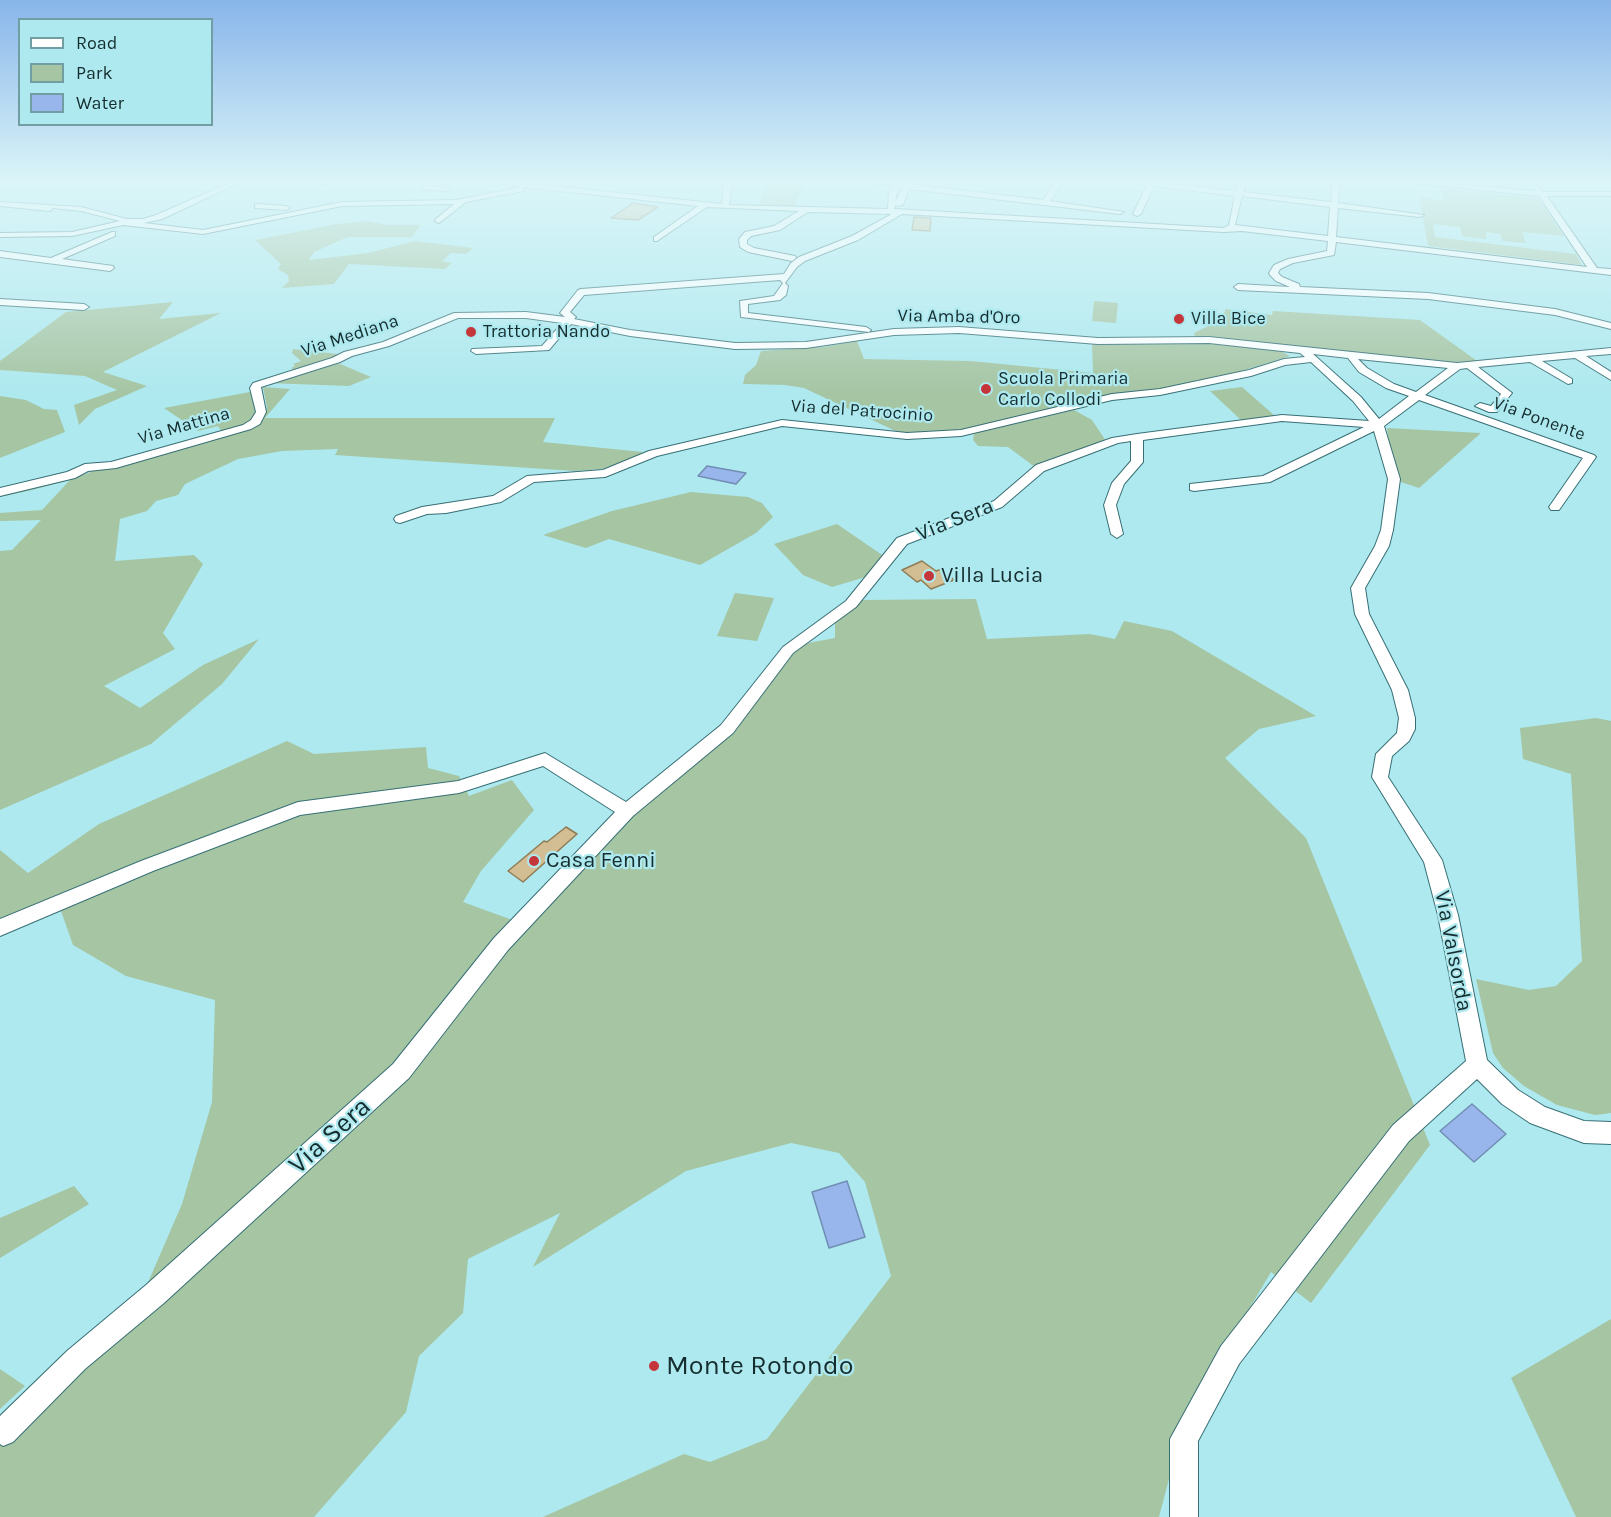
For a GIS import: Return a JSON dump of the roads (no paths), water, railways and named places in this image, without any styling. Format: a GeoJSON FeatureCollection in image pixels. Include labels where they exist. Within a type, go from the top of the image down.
{"type":"FeatureCollection","features":[{"type":"Feature","properties":{"kind":"street"},"geometry":{"type":"LineString","coordinates":[[52,260],[69,253]]}},
{"type":"Feature","properties":{"kind":"street"},"geometry":{"type":"LineString","coordinates":[[765,253],[792,258]]}},
{"type":"Feature","properties":{"kind":"street"},"geometry":{"type":"LineString","coordinates":[[818,253],[802,259],[784,281],[781,295],[777,298],[743,303],[744,315],[870,330],[875,334]]}},
{"type":"Feature","properties":{"kind":"street"},"geometry":{"type":"LineString","coordinates":[[818,262],[835,253]]}},
{"type":"Feature","properties":{"kind":"street"},"geometry":{"type":"LineString","coordinates":[[1305,289],[1279,279],[1273,273],[1277,267],[1291,261],[1331,253]]}},
{"type":"Feature","properties":{"kind":"street"},"geometry":{"type":"LineString","coordinates":[[1445,253],[1611,272]]}},
{"type":"Feature","properties":{"kind":"street"},"geometry":{"type":"LineString","coordinates":[[1582,253],[1594,270]]}},
{"type":"Feature","properties":{"kind":"street"},"geometry":{"type":"LineString","coordinates":[[0,254],[110,268]]}},
{"type":"Feature","properties":{"kind":"street"},"geometry":{"type":"LineString","coordinates":[[1519,261],[1601,282]]}},
{"type":"Feature","properties":{"kind":"street"},"geometry":{"type":"LineString","coordinates":[[476,351],[545,348],[571,317],[565,313],[581,292],[784,281]]}},
{"type":"Feature","properties":{"kind":"street"},"geometry":{"type":"LineString","coordinates":[[1238,287],[1428,296],[1554,312],[1611,326]]}},
{"type":"Feature","properties":{"kind":"street"},"geometry":{"type":"LineString","coordinates":[[0,302],[84,307]]}},
{"type":"Feature","properties":{"kind":"street","name":"Via Amba d'Oro"},"geometry":{"type":"LineString","coordinates":[[457,315],[526,315],[699,343],[735,346],[806,345],[875,334],[959,330],[1098,341],[1209,340],[1457,366],[1611,351]]}},
{"type":"Feature","properties":{"kind":"street","name":"Via Mediana"},"geometry":{"type":"LineString","coordinates":[[255,388],[266,381],[386,344],[457,315]]}},
{"type":"Feature","properties":{"kind":"street"},"geometry":{"type":"LineString","coordinates":[[1302,349],[1357,399],[1378,425]]}},
{"type":"Feature","properties":{"kind":"street"},"geometry":{"type":"LineString","coordinates":[[1352,354],[1353,360],[1374,378],[1418,396]]}},
{"type":"Feature","properties":{"kind":"street"},"geometry":{"type":"LineString","coordinates":[[1576,354],[1611,377]]}},
{"type":"Feature","properties":{"kind":"street","name":"Via del Patrocinio"},"geometry":{"type":"LineString","coordinates":[[400,519],[426,510],[446,509],[497,499],[531,479],[605,473],[653,453],[782,423],[907,436],[961,433],[1112,397],[1160,392],[1251,373],[1284,363],[1313,359]]}},
{"type":"Feature","properties":{"kind":"street"},"geometry":{"type":"LineString","coordinates":[[1532,359],[1568,381]]}},
{"type":"Feature","properties":{"kind":"street"},"geometry":{"type":"LineString","coordinates":[[1470,365],[1506,393],[1493,410],[1480,406]]}},
{"type":"Feature","properties":{"kind":"street"},"geometry":{"type":"LineString","coordinates":[[1194,487],[1266,479],[1378,425],[1457,366]]}},
{"type":"Feature","properties":{"kind":"street","name":"Via Mattina"},"geometry":{"type":"LineString","coordinates":[[0,492],[112,465],[247,427],[256,422],[261,412],[255,388]]}},
{"type":"Feature","properties":{"kind":"street","name":"Via Ponente"},"geometry":{"type":"LineString","coordinates":[[1418,396],[1590,457],[1555,507]]}},
{"type":"Feature","properties":{"kind":"street","name":"Via Sera"},"geometry":{"type":"LineString","coordinates":[[3,1432],[76,1360],[155,1294],[401,1071],[501,944],[627,811],[728,729],[788,650],[851,604],[902,541],[998,504],[1040,468],[1116,440],[1282,418],[1309,418],[1378,425]]}},
{"type":"Feature","properties":{"kind":"street","name":"Via Valsorda"},"geometry":{"type":"LineString","coordinates":[[1378,425],[1394,479],[1392,498],[1382,546],[1358,588],[1362,614],[1400,690],[1407,718],[1407,729],[1403,737],[1384,754],[1380,777],[1433,860],[1448,915],[1477,1065]]}},
{"type":"Feature","properties":{"kind":"street"},"geometry":{"type":"LineString","coordinates":[[1117,534],[1110,505],[1118,483],[1137,462],[1137,437]]}},
{"type":"Feature","properties":{"kind":"street","name":"Via Mattina"},"geometry":{"type":"LineString","coordinates":[[0,484],[56,471],[80,461],[89,469]]}},
{"type":"Feature","properties":{"kind":"street"},"geometry":{"type":"LineString","coordinates":[[0,928],[147,866],[298,809],[459,787],[545,759],[627,811]]}},
{"type":"Feature","properties":{"kind":"street"},"geometry":{"type":"LineString","coordinates":[[1184,1517],[1184,1439],[1230,1355],[1401,1133],[1477,1065],[1510,1097],[1538,1115],[1584,1132],[1611,1133]]}},
{"type":"Feature","properties":{"kind":"water"},"geometry":{"type":"Polygon","coordinates":[[[707,466],[746,473],[736,484],[698,476],[707,466]]]}},
{"type":"Feature","properties":{"kind":"water"},"geometry":{"type":"Polygon","coordinates":[[[1472,1104],[1506,1134],[1474,1162],[1440,1131],[1472,1104]]]}},
{"type":"Feature","properties":{"kind":"water"},"geometry":{"type":"Polygon","coordinates":[[[847,1181],[865,1237],[829,1248],[812,1192],[847,1181]]]}},
{"type":"Feature","properties":{"kind":"place","name":"Villa Bice"},"geometry":{"type":"Point","coordinates":[1179,319]}},
{"type":"Feature","properties":{"kind":"place","name":"Trattoria Nando"},"geometry":{"type":"Point","coordinates":[471,332]}},
{"type":"Feature","properties":{"kind":"place","name":"Scuola Primaria Carlo Collodi"},"geometry":{"type":"Point","coordinates":[986,389]}},
{"type":"Feature","properties":{"kind":"place","name":"Villa Lucia"},"geometry":{"type":"Point","coordinates":[929,576]}},
{"type":"Feature","properties":{"kind":"place","name":"Casa Fenni"},"geometry":{"type":"Point","coordinates":[534,861]}},
{"type":"Feature","properties":{"kind":"place","name":"Monte Rotondo"},"geometry":{"type":"Point","coordinates":[654,1366]}}]}
